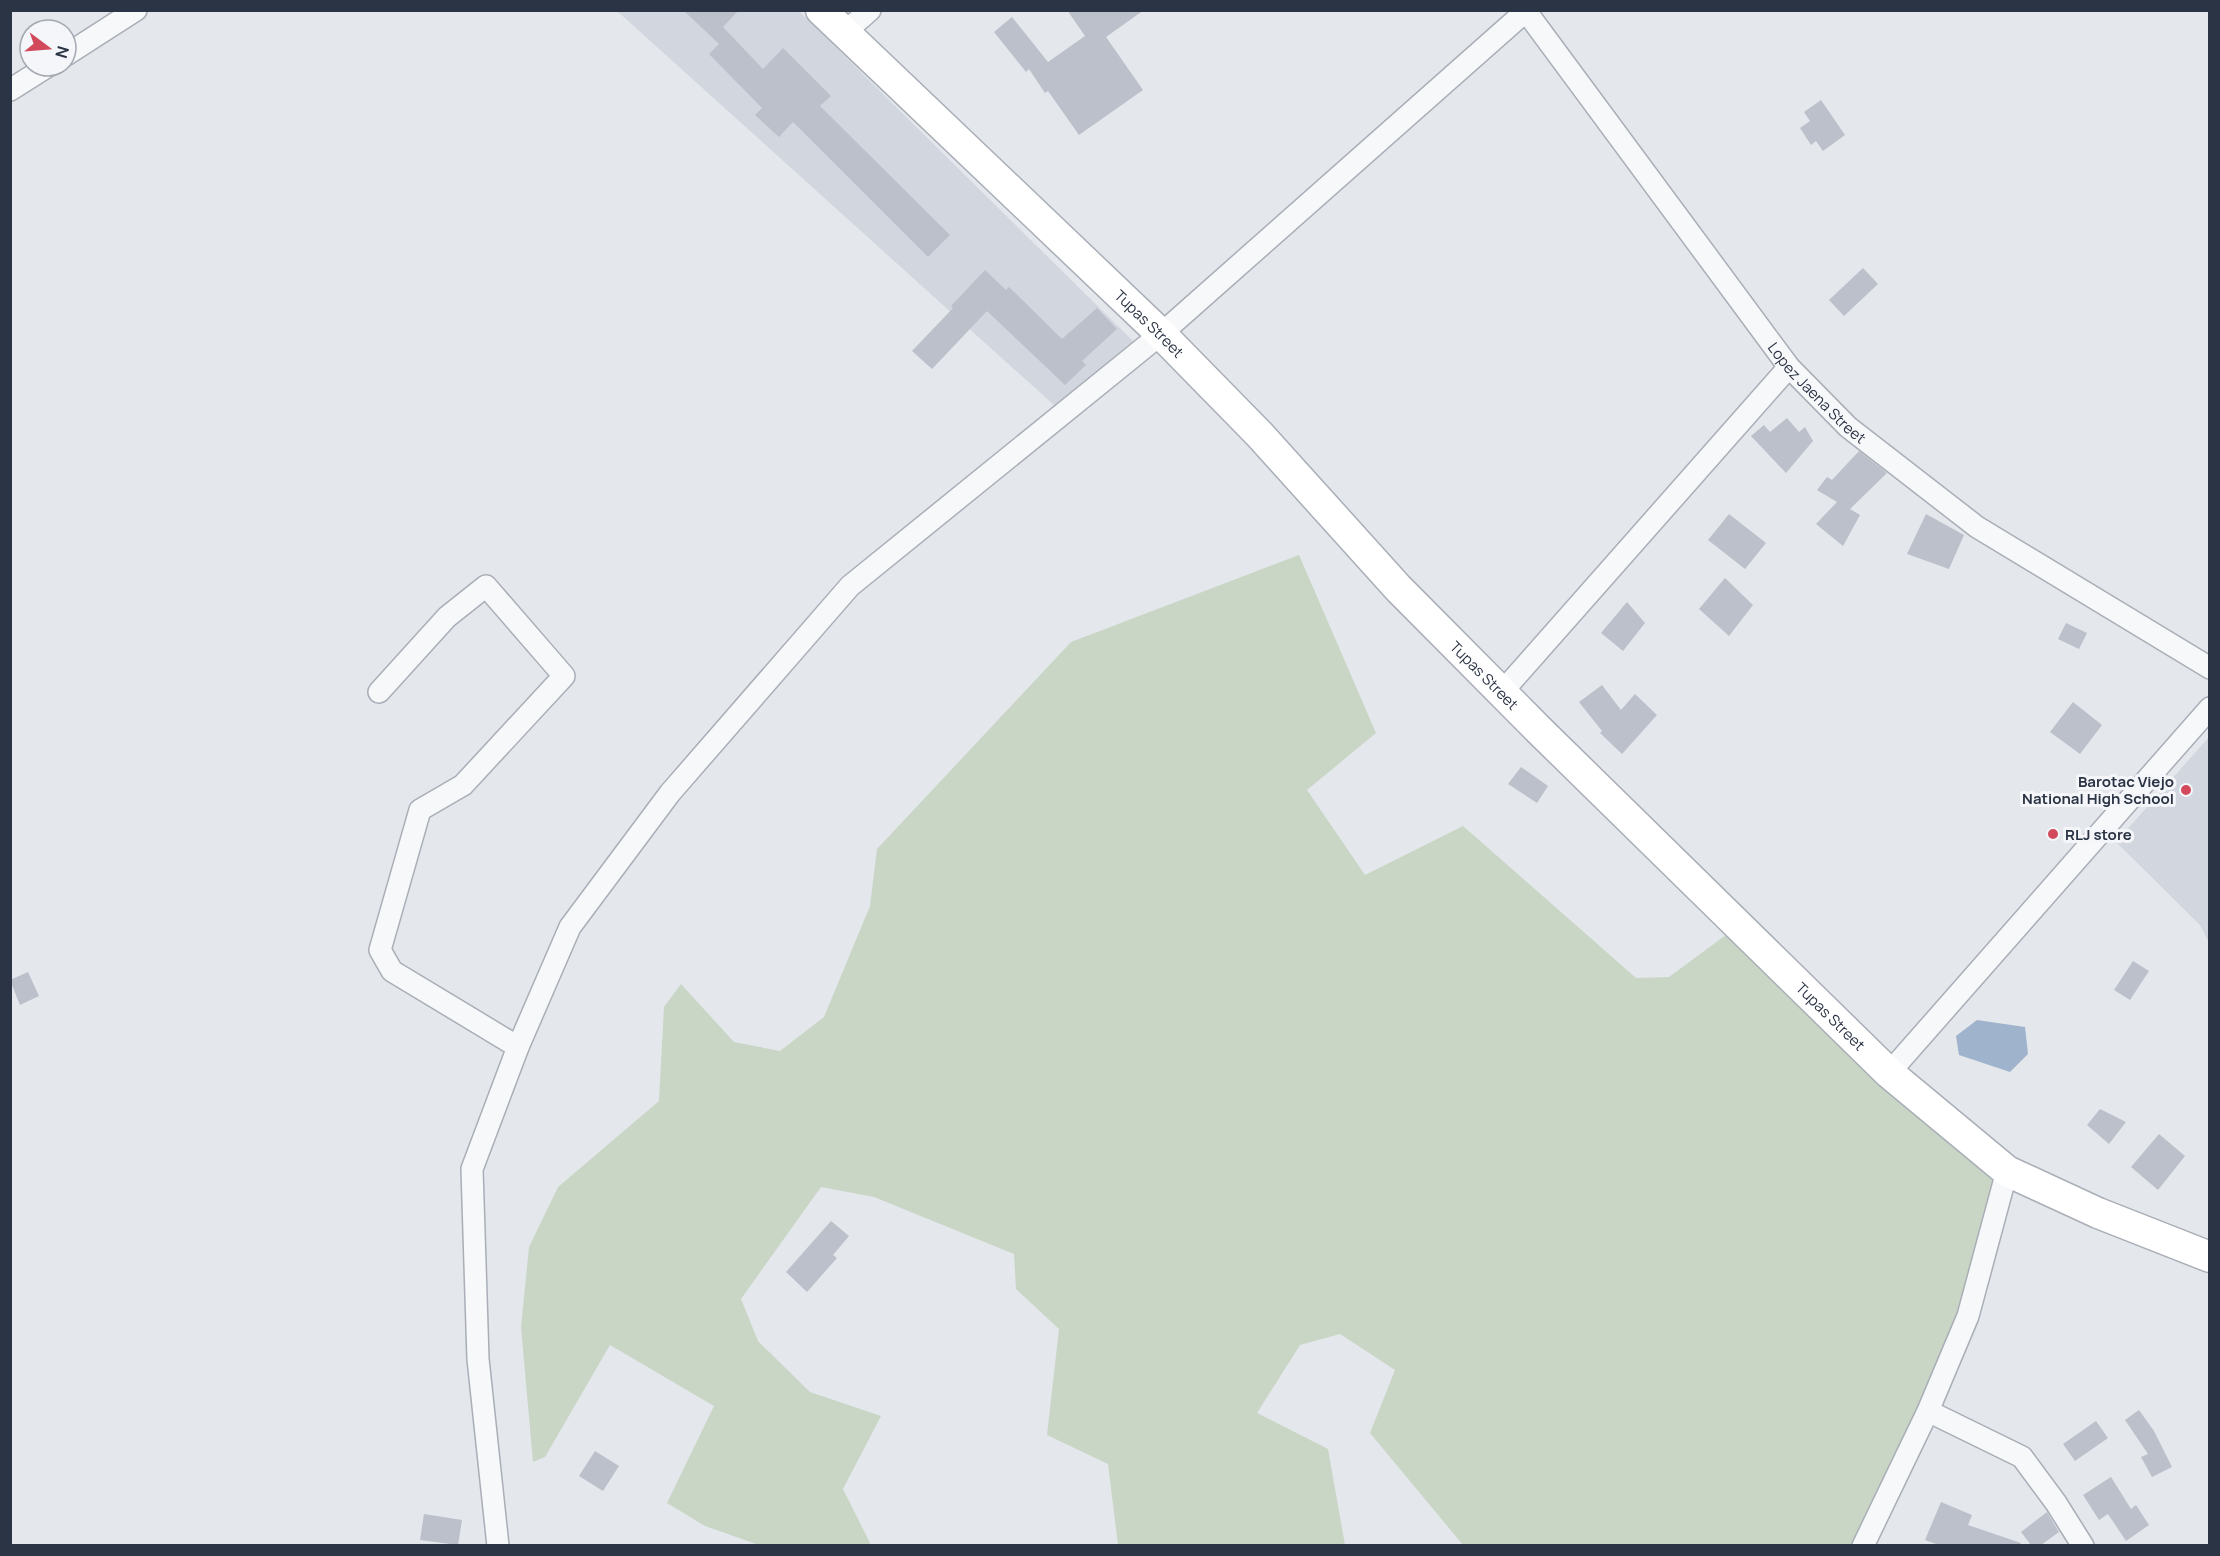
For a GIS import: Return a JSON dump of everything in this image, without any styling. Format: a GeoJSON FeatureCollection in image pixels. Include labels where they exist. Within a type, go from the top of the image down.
{"type":"FeatureCollection","features":[{"type":"Feature","properties":{"kind":"street"},"geometry":{"type":"LineString","coordinates":[[78,47],[136,10]]}},
{"type":"Feature","properties":{"kind":"street","name":"Tupas Street"},"geometry":{"type":"LineString","coordinates":[[821,10],[1161,334],[1260,435],[1398,588],[1889,1073],[2007,1171],[2098,1213],[2210,1257]]}},
{"type":"Feature","properties":{"kind":"street"},"geometry":{"type":"LineString","coordinates":[[844,32],[870,10]]}},
{"type":"Feature","properties":{"kind":"street"},"geometry":{"type":"LineString","coordinates":[[498,1545],[478,1359],[472,1169],[518,1047],[570,927],[670,793],[850,586],[1161,334],[1526,11]]}},
{"type":"Feature","properties":{"kind":"street","name":"Lopez Jaena Street"},"geometry":{"type":"LineString","coordinates":[[1526,11],[1789,367],[1848,427],[1977,527],[2210,668]]}},
{"type":"Feature","properties":{"kind":"street"},"geometry":{"type":"LineString","coordinates":[[10,90],[29,78]]}},
{"type":"Feature","properties":{"kind":"street"},"geometry":{"type":"LineString","coordinates":[[1502,692],[1789,367]]}},
{"type":"Feature","properties":{"kind":"street"},"geometry":{"type":"LineString","coordinates":[[379,692],[447,617],[486,586],[564,676],[463,785],[420,810],[380,950],[392,971],[518,1047]]}},
{"type":"Feature","properties":{"kind":"street"},"geometry":{"type":"LineString","coordinates":[[1889,1073],[2210,708]]}},
{"type":"Feature","properties":{"kind":"street"},"geometry":{"type":"LineString","coordinates":[[1863,1545],[1928,1411],[1968,1316],[2007,1171]]}},
{"type":"Feature","properties":{"kind":"street"},"geometry":{"type":"LineString","coordinates":[[1928,1411],[2022,1456],[2083,1545]]}},
{"type":"Feature","properties":{"kind":"shaded area"},"geometry":{"type":"Polygon","coordinates":[[[617,11],[799,11],[1134,342],[1055,406],[617,11]]]}},
{"type":"Feature","properties":{"kind":"shaded area","name":"Barotac Viejo National High School"},"geometry":{"type":"Polygon","coordinates":[[[2209,737],[2209,943],[2200,925],[2116,842],[2209,737]]]}},
{"type":"Feature","properties":{"kind":"green space"},"geometry":{"type":"Polygon","coordinates":[[[1299,555],[1376,733],[1307,790],[1365,875],[1463,826],[1636,978],[1669,977],[1730,932],[1995,1183],[1971,1303],[1859,1546],[1463,1545],[1370,1433],[1395,1370],[1340,1334],[1300,1345],[1257,1413],[1328,1449],[1345,1545],[1118,1545],[1108,1464],[1047,1435],[1059,1329],[1016,1289],[1014,1254],[874,1197],[821,1187],[741,1299],[758,1341],[810,1392],[881,1416],[843,1489],[871,1545],[759,1545],[705,1526],[667,1503],[714,1406],[610,1345],[545,1457],[533,1462],[521,1327],[529,1247],[558,1187],[659,1101],[664,1007],[681,984],[734,1042],[780,1051],[824,1017],[870,906],[877,849],[1071,642],[1299,555]]]}},
{"type":"Feature","properties":{"kind":"water"},"geometry":{"type":"Polygon","coordinates":[[[1977,1020],[2025,1027],[2028,1054],[2010,1072],[1959,1055],[1956,1036],[1977,1020]]]}},
{"type":"Feature","properties":{"kind":"building"},"geometry":{"type":"Polygon","coordinates":[[[683,10],[739,10],[723,27],[763,69],[783,48],[831,96],[820,106],[950,235],[928,257],[793,122],[779,137],[755,115],[762,108],[709,54],[719,44],[683,10]]]}},
{"type":"Feature","properties":{"kind":"building"},"geometry":{"type":"Polygon","coordinates":[[[1067,10],[1144,10],[1106,37],[1143,90],[1079,135],[1048,91],[1045,93],[1029,69],[1026,72],[994,32],[1012,17],[1048,62],[1085,36],[1067,10]]]}},
{"type":"Feature","properties":{"kind":"building"},"geometry":{"type":"Polygon","coordinates":[[[1821,100],[1845,135],[1823,151],[1816,141],[1811,145],[1800,128],[1810,121],[1804,112],[1821,100]]]}},
{"type":"Feature","properties":{"kind":"building"},"geometry":{"type":"Polygon","coordinates":[[[1863,268],[1878,284],[1844,316],[1829,300],[1863,268]]]}},
{"type":"Feature","properties":{"kind":"building"},"geometry":{"type":"Polygon","coordinates":[[[985,270],[1006,290],[1009,287],[1062,339],[1097,308],[1117,329],[1082,361],[1086,365],[1065,385],[987,311],[932,369],[912,351],[985,270]]]}},
{"type":"Feature","properties":{"kind":"building"},"geometry":{"type":"Polygon","coordinates":[[[1787,418],[1799,432],[1805,427],[1813,441],[1786,473],[1751,436],[1764,425],[1770,432],[1787,418]]]}},
{"type":"Feature","properties":{"kind":"building"},"geometry":{"type":"Polygon","coordinates":[[[1859,451],[1887,473],[1850,509],[1860,515],[1843,546],[1816,524],[1837,502],[1817,490],[1827,477],[1832,480],[1859,451]]]}},
{"type":"Feature","properties":{"kind":"building"},"geometry":{"type":"Polygon","coordinates":[[[1729,514],[1766,543],[1745,569],[1708,540],[1729,514]]]}},
{"type":"Feature","properties":{"kind":"building"},"geometry":{"type":"Polygon","coordinates":[[[1926,514],[1964,535],[1949,569],[1907,554],[1926,514]]]}},
{"type":"Feature","properties":{"kind":"building"},"geometry":{"type":"Polygon","coordinates":[[[1725,578],[1753,605],[1729,636],[1699,609],[1725,578]]]}},
{"type":"Feature","properties":{"kind":"building"},"geometry":{"type":"Polygon","coordinates":[[[1627,602],[1645,623],[1623,651],[1601,633],[1627,602]]]}},
{"type":"Feature","properties":{"kind":"building"},"geometry":{"type":"Polygon","coordinates":[[[2066,623],[2087,633],[2079,649],[2058,639],[2066,623]]]}},
{"type":"Feature","properties":{"kind":"building"},"geometry":{"type":"Polygon","coordinates":[[[1602,685],[1621,710],[1635,694],[1657,715],[1622,754],[1600,733],[1602,731],[1579,702],[1602,685]]]}},
{"type":"Feature","properties":{"kind":"building"},"geometry":{"type":"Polygon","coordinates":[[[2073,702],[2102,725],[2080,754],[2050,732],[2073,702]]]}},
{"type":"Feature","properties":{"kind":"building"},"geometry":{"type":"Polygon","coordinates":[[[1521,767],[1548,786],[1537,803],[1508,784],[1521,767]]]}},
{"type":"Feature","properties":{"kind":"building"},"geometry":{"type":"Polygon","coordinates":[[[2133,961],[2149,971],[2130,1000],[2114,990],[2133,961]]]}},
{"type":"Feature","properties":{"kind":"building"},"geometry":{"type":"Polygon","coordinates":[[[28,972],[39,996],[20,1005],[10,980],[28,972]]]}},
{"type":"Feature","properties":{"kind":"building"},"geometry":{"type":"Polygon","coordinates":[[[2100,1109],[2126,1122],[2109,1144],[2087,1125],[2100,1109]]]}},
{"type":"Feature","properties":{"kind":"building"},"geometry":{"type":"Polygon","coordinates":[[[2159,1134],[2185,1156],[2158,1190],[2131,1167],[2159,1134]]]}},
{"type":"Feature","properties":{"kind":"building"},"geometry":{"type":"Polygon","coordinates":[[[831,1221],[849,1236],[833,1255],[837,1258],[807,1292],[786,1272],[831,1221]]]}},
{"type":"Feature","properties":{"kind":"building"},"geometry":{"type":"Polygon","coordinates":[[[2139,1410],[2154,1431],[2172,1467],[2152,1477],[2141,1457],[2148,1454],[2125,1420],[2139,1410]]]}},
{"type":"Feature","properties":{"kind":"building"},"geometry":{"type":"Polygon","coordinates":[[[2096,1421],[2108,1438],[2075,1461],[2063,1444],[2096,1421]]]}},
{"type":"Feature","properties":{"kind":"building"},"geometry":{"type":"Polygon","coordinates":[[[595,1451],[619,1466],[603,1491],[579,1476],[595,1451]]]}},
{"type":"Feature","properties":{"kind":"building"},"geometry":{"type":"Polygon","coordinates":[[[2111,1477],[2131,1509],[2136,1505],[2149,1525],[2126,1541],[2108,1514],[2099,1520],[2083,1495],[2111,1477]]]}},
{"type":"Feature","properties":{"kind":"building"},"geometry":{"type":"Polygon","coordinates":[[[1941,1502],[1972,1515],[1968,1525],[2021,1543],[2020,1545],[1939,1545],[1925,1540],[1941,1502]]]}},
{"type":"Feature","properties":{"kind":"building"},"geometry":{"type":"Polygon","coordinates":[[[2047,1512],[2059,1532],[2041,1545],[2031,1545],[2021,1532],[2047,1512]]]}},
{"type":"Feature","properties":{"kind":"building"},"geometry":{"type":"Polygon","coordinates":[[[424,1514],[462,1520],[458,1545],[420,1540],[424,1514]]]}},
{"type":"Feature","properties":{"kind":"place","name":"Barotac Viejo National High School"},"geometry":{"type":"Point","coordinates":[2186,790]}},
{"type":"Feature","properties":{"kind":"place","name":"RLJ store"},"geometry":{"type":"Point","coordinates":[2053,834]}}]}
